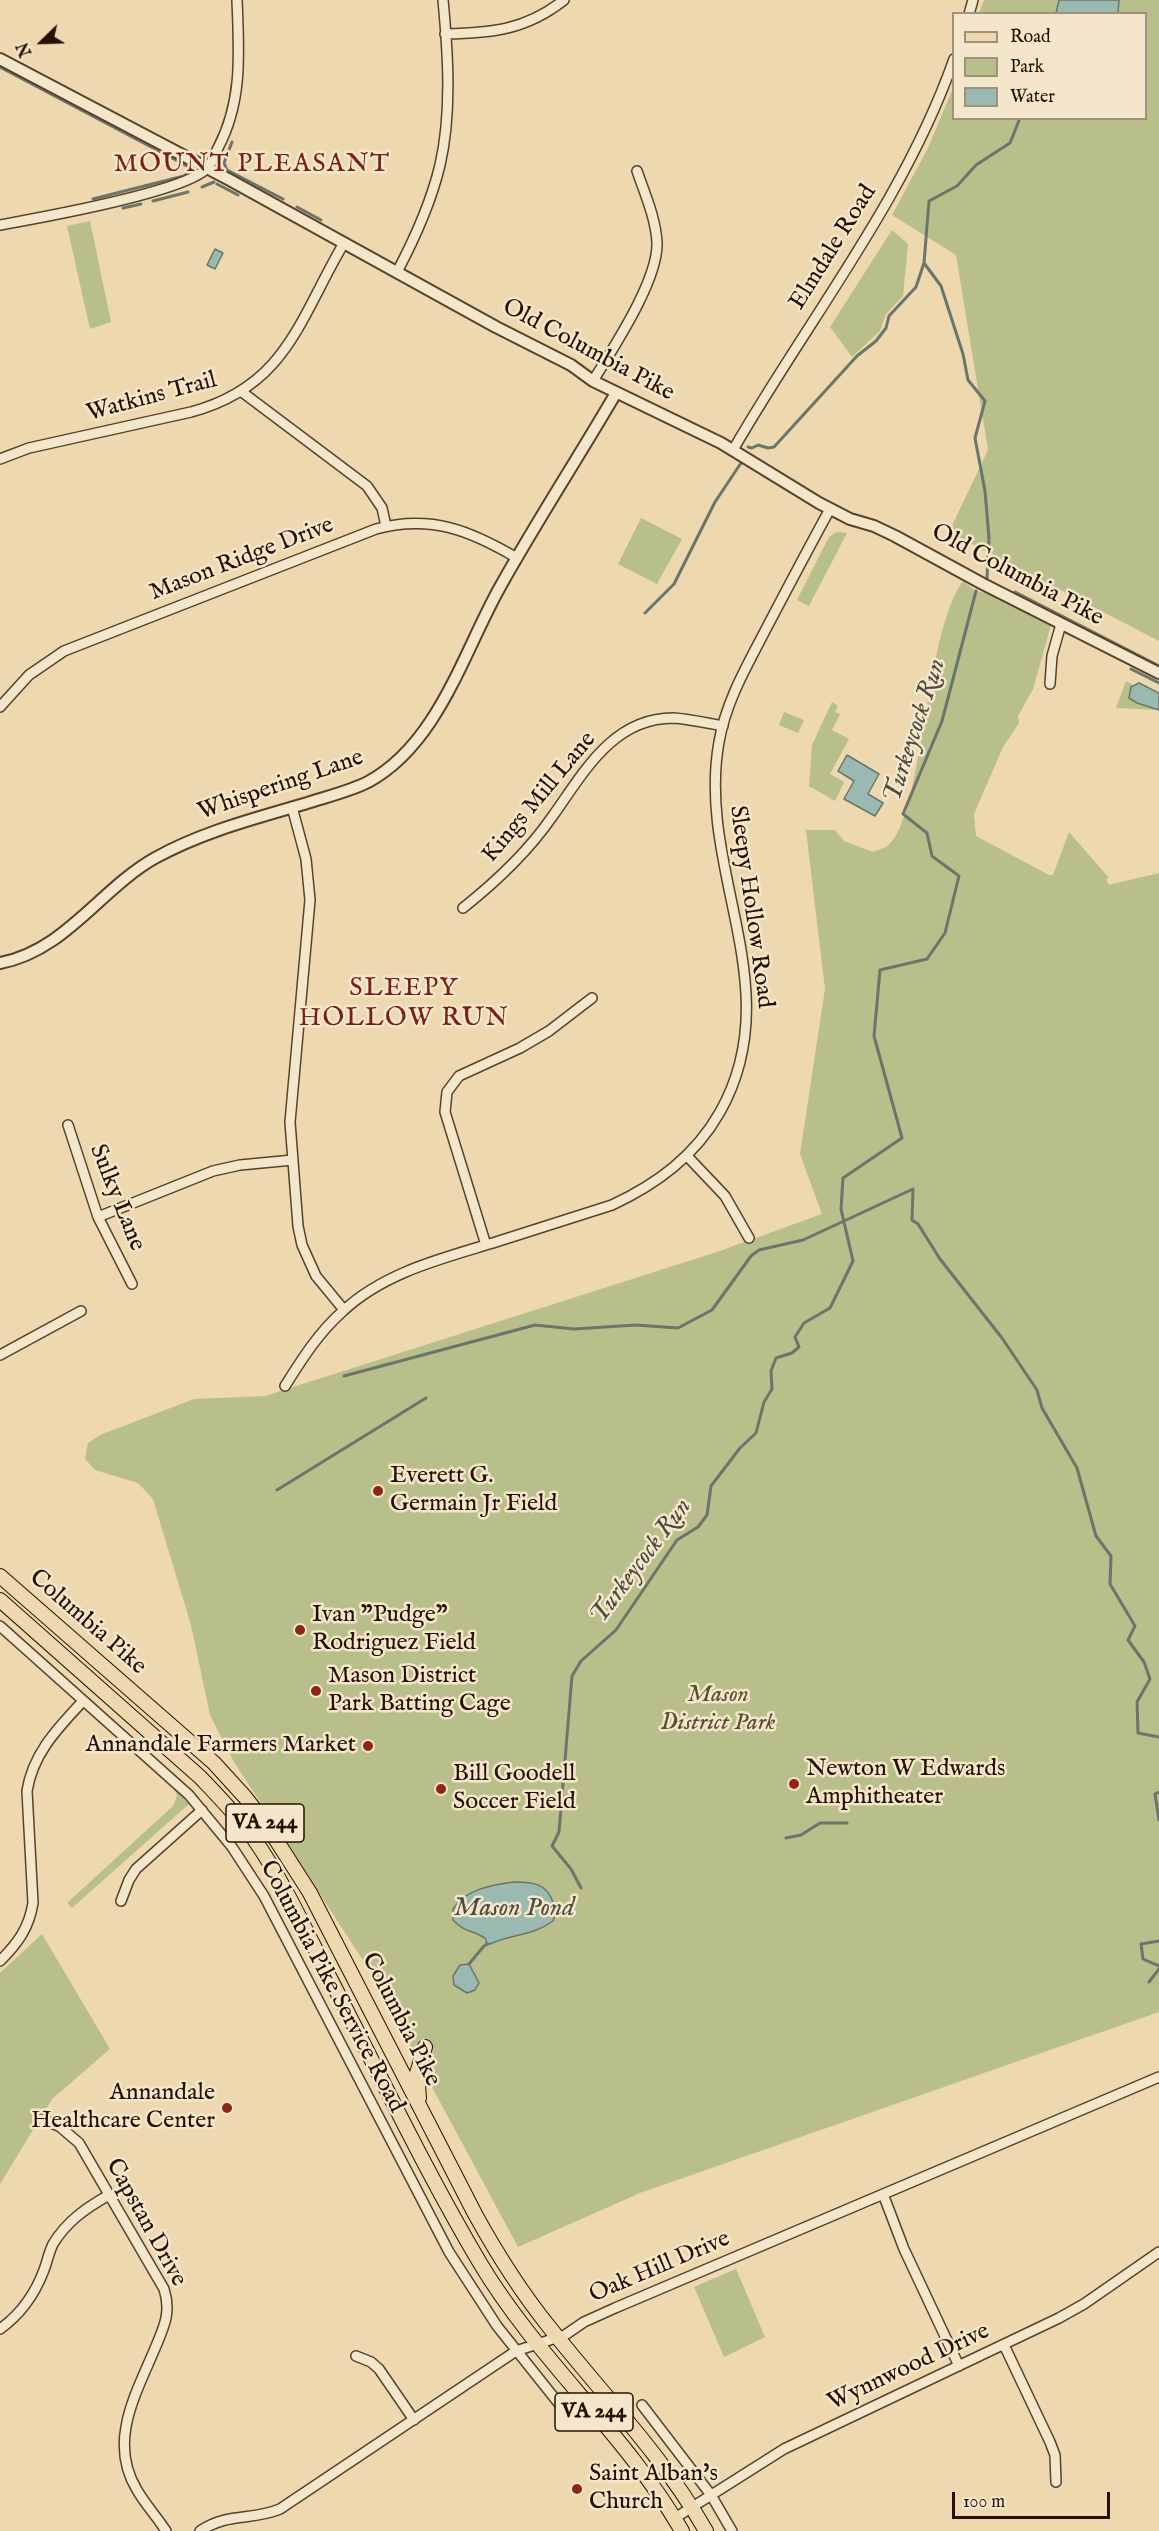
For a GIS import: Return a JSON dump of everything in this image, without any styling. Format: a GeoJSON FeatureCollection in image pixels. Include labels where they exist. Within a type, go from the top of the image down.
{"type":"FeatureCollection","features":[{"type":"Feature","properties":{"kind":"main road","name":"Columbia Pike"},"geometry":{"type":"LineString","coordinates":[[0,1576],[214,1763],[245,1797],[286,1854],[310,1893],[498,2255],[558,2338],[643,2438],[692,2507],[706,2531]]}},
{"type":"Feature","properties":{"kind":"main road","name":"Columbia Pike"},"geometry":{"type":"LineString","coordinates":[[0,1600],[200,1777],[252,1837],[293,1904],[458,2225],[496,2288],[559,2372],[644,2471],[682,2531]]}},
{"type":"Feature","properties":{"kind":"main road"},"geometry":{"type":"LineString","coordinates":[[422,2111],[417,2087],[417,2073],[425,2047]]}},
{"type":"Feature","properties":{"kind":"street"},"geometry":{"type":"LineString","coordinates":[[0,225],[144,194],[185,182],[207,168],[225,135],[238,89],[240,68],[237,0]]}},
{"type":"Feature","properties":{"kind":"street"},"geometry":{"type":"LineString","coordinates":[[397,272],[419,226],[440,165],[447,108],[443,0]]}},
{"type":"Feature","properties":{"kind":"street"},"geometry":{"type":"LineString","coordinates":[[446,34],[494,32],[517,26],[535,19],[564,0]]}},
{"type":"Feature","properties":{"kind":"street","name":"Old Columbia Pike"},"geometry":{"type":"LineString","coordinates":[[0,59],[207,168],[571,366],[593,381],[733,450],[787,485],[850,519],[874,526],[895,536],[1060,624],[1159,673]]}},
{"type":"Feature","properties":{"kind":"street","name":"Elmdale Road"},"geometry":{"type":"LineString","coordinates":[[733,450],[902,174],[930,119],[952,65]]}},
{"type":"Feature","properties":{"kind":"street"},"geometry":{"type":"LineString","coordinates":[[593,381],[647,283],[656,257],[656,229],[638,171]]}},
{"type":"Feature","properties":{"kind":"street","name":"Watkins Trail"},"geometry":{"type":"LineString","coordinates":[[0,459],[29,448],[191,412],[219,403],[242,392],[284,353],[345,243]]}},
{"type":"Feature","properties":{"kind":"street"},"geometry":{"type":"LineString","coordinates":[[242,392],[367,486],[382,508],[386,526]]}},
{"type":"Feature","properties":{"kind":"street","name":"Whispering Lane"},"geometry":{"type":"LineString","coordinates":[[0,963],[27,955],[45,946],[61,935],[126,877],[158,856],[213,831],[345,791],[367,782],[384,771],[413,746],[434,716],[499,588],[616,393]]}},
{"type":"Feature","properties":{"kind":"street","name":"Sleepy Hollow Road"},"geometry":{"type":"LineString","coordinates":[[285,1386],[312,1345],[344,1310],[390,1279],[414,1268],[612,1205],[659,1180],[687,1156],[711,1127],[727,1100],[741,1060],[748,1014],[744,968],[718,831],[715,799],[715,772],[723,726],[737,684],[830,508]]}},
{"type":"Feature","properties":{"kind":"street","name":"Mason Ridge Drive"},"geometry":{"type":"LineString","coordinates":[[0,707],[29,675],[64,651],[386,526],[413,523],[448,526],[485,540],[517,558]]}},
{"type":"Feature","properties":{"kind":"street"},"geometry":{"type":"LineString","coordinates":[[1050,684],[1052,656],[1060,624]]}},
{"type":"Feature","properties":{"kind":"street","name":"Kings Mill Lane"},"geometry":{"type":"LineString","coordinates":[[463,908],[503,875],[528,848],[597,754],[622,732],[651,720],[670,718],[723,726]]}},
{"type":"Feature","properties":{"kind":"street"},"geometry":{"type":"LineString","coordinates":[[292,807],[306,859],[310,900],[291,1094],[293,1160],[302,1245],[316,1276],[344,1310]]}},
{"type":"Feature","properties":{"kind":"street"},"geometry":{"type":"LineString","coordinates":[[486,1245],[445,1112],[447,1092],[459,1076],[520,1048],[549,1031],[592,998]]}},
{"type":"Feature","properties":{"kind":"street","name":"Sulky Lane"},"geometry":{"type":"LineString","coordinates":[[68,1125],[98,1217],[132,1284]]}},
{"type":"Feature","properties":{"kind":"street"},"geometry":{"type":"LineString","coordinates":[[687,1156],[725,1196],[749,1238]]}},
{"type":"Feature","properties":{"kind":"street"},"geometry":{"type":"LineString","coordinates":[[98,1217],[213,1172],[240,1165],[293,1160]]}},
{"type":"Feature","properties":{"kind":"street"},"geometry":{"type":"LineString","coordinates":[[0,1355],[81,1311]]}},
{"type":"Feature","properties":{"kind":"street","name":"Columbia Pike Service Road"},"geometry":{"type":"LineString","coordinates":[[0,1626],[189,1795],[232,1847],[264,1896],[449,2252],[492,2319],[568,2415]]}},
{"type":"Feature","properties":{"kind":"street"},"geometry":{"type":"LineString","coordinates":[[0,1961],[17,1943],[30,1919],[33,1903],[27,1791],[29,1777],[42,1748],[83,1701]]}},
{"type":"Feature","properties":{"kind":"street"},"geometry":{"type":"LineString","coordinates":[[121,1902],[129,1880],[136,1869],[202,1810]]}},
{"type":"Feature","properties":{"kind":"street","name":"Oak Hill Drive"},"geometry":{"type":"LineString","coordinates":[[200,2531],[221,2520],[280,2509],[516,2351],[558,2338],[584,2322],[615,2308],[1159,2077]]}},
{"type":"Feature","properties":{"kind":"street","name":"Capstan Drive"},"geometry":{"type":"LineString","coordinates":[[40,2119],[59,2126],[79,2143],[164,2289],[167,2299],[166,2321],[127,2415],[123,2444],[125,2460],[134,2484],[166,2531]]}},
{"type":"Feature","properties":{"kind":"street"},"geometry":{"type":"LineString","coordinates":[[883,2194],[904,2249],[959,2366]]}},
{"type":"Feature","properties":{"kind":"street"},"geometry":{"type":"LineString","coordinates":[[0,2329],[21,2311],[32,2296],[51,2249],[64,2229],[75,2216],[109,2195]]}},
{"type":"Feature","properties":{"kind":"street","name":"Wynnwood Drive"},"geometry":{"type":"LineString","coordinates":[[675,2518],[784,2449],[1004,2345],[1084,2304],[1159,2252]]}},
{"type":"Feature","properties":{"kind":"street"},"geometry":{"type":"LineString","coordinates":[[1004,2345],[1050,2442],[1057,2469],[1056,2482]]}},
{"type":"Feature","properties":{"kind":"street"},"geometry":{"type":"LineString","coordinates":[[356,2356],[371,2362],[378,2368],[414,2420]]}},
{"type":"Feature","properties":{"kind":"street"},"geometry":{"type":"LineString","coordinates":[[642,2405],[711,2495],[732,2531]]}},
{"type":"Feature","properties":{"kind":"green space"},"geometry":{"type":"Polygon","coordinates":[[[984,0],[1159,0],[1159,641],[949,532],[988,450],[956,255],[892,215],[928,148],[952,90],[952,120],[1147,120],[1147,12],[979,12],[984,0]]]}},
{"type":"Feature","properties":{"kind":"green space"},"geometry":{"type":"Polygon","coordinates":[[[90,221],[111,322],[90,329],[67,226],[90,221]]]}},
{"type":"Feature","properties":{"kind":"green space"},"geometry":{"type":"Polygon","coordinates":[[[892,230],[908,244],[903,296],[886,314],[880,331],[852,357],[830,327],[892,230]]]}},
{"type":"Feature","properties":{"kind":"green space"},"geometry":{"type":"Polygon","coordinates":[[[641,518],[682,539],[657,584],[618,564],[641,518]]]}},
{"type":"Feature","properties":{"kind":"green space"},"geometry":{"type":"Polygon","coordinates":[[[837,532],[847,533],[809,606],[797,600],[829,537],[837,532]]]}},
{"type":"Feature","properties":{"kind":"green space","name":"Mason District Park"},"geometry":{"type":"Polygon","coordinates":[[[963,581],[976,591],[996,595],[1051,625],[1033,689],[1018,716],[1019,723],[1003,747],[974,814],[976,836],[1049,875],[1053,875],[1069,832],[1109,878],[1106,879],[1109,885],[1159,873],[1159,2012],[640,2193],[518,2247],[368,1968],[234,1762],[210,1715],[191,1625],[153,1499],[138,1483],[95,1470],[85,1459],[88,1443],[100,1435],[194,1399],[265,1396],[717,1252],[822,1214],[800,1154],[825,989],[806,830],[835,830],[844,841],[873,852],[886,847],[899,831],[917,766],[939,642],[950,607],[963,581]]]}},
{"type":"Feature","properties":{"kind":"green space"},"geometry":{"type":"Polygon","coordinates":[[[1126,681],[1159,699],[1159,710],[1116,708],[1126,681]]]}},
{"type":"Feature","properties":{"kind":"green space"},"geometry":{"type":"Polygon","coordinates":[[[832,702],[838,706],[835,712],[840,714],[832,730],[849,739],[830,774],[844,782],[835,801],[809,786],[812,745],[832,702]]]}},
{"type":"Feature","properties":{"kind":"green space"},"geometry":{"type":"Polygon","coordinates":[[[784,712],[804,720],[798,733],[779,725],[784,712]]]}},
{"type":"Feature","properties":{"kind":"green space"},"geometry":{"type":"Polygon","coordinates":[[[174,1788],[189,1804],[72,1908],[67,1903],[173,1806],[177,1796],[174,1788]]]}},
{"type":"Feature","properties":{"kind":"green space"},"geometry":{"type":"Polygon","coordinates":[[[42,1934],[110,2049],[52,2099],[0,2184],[0,1973],[42,1934]]]}},
{"type":"Feature","properties":{"kind":"green space"},"geometry":{"type":"Polygon","coordinates":[[[736,2269],[765,2337],[724,2357],[694,2287],[736,2269]]]}},
{"type":"Feature","properties":{"kind":"water"},"geometry":{"type":"Polygon","coordinates":[[[1059,0],[1119,0],[1118,12],[1056,12],[1059,0]]]}},
{"type":"Feature","properties":{"kind":"water"},"geometry":{"type":"Polygon","coordinates":[[[215,249],[223,253],[215,269],[207,265],[215,249]]]}},
{"type":"Feature","properties":{"kind":"water"},"geometry":{"type":"Polygon","coordinates":[[[1139,683],[1159,693],[1159,710],[1129,698],[1131,687],[1139,683]]]}},
{"type":"Feature","properties":{"kind":"water"},"geometry":{"type":"Polygon","coordinates":[[[847,755],[879,774],[868,794],[883,803],[875,816],[844,799],[854,781],[838,771],[847,755]]]}},
{"type":"Feature","properties":{"kind":"water","name":"Mason Pond"},"geometry":{"type":"Polygon","coordinates":[[[514,1882],[533,1883],[547,1891],[555,1907],[553,1921],[538,1930],[490,1944],[486,1943],[486,1939],[453,1920],[453,1909],[458,1902],[472,1892],[514,1882]]]}},
{"type":"Feature","properties":{"kind":"water"},"geometry":{"type":"Polygon","coordinates":[[[469,1964],[479,1983],[475,1990],[467,1993],[454,1985],[453,1976],[460,1965],[469,1964]]]}},
{"type":"Feature","properties":{"kind":"waterway"},"geometry":{"type":"LineString","coordinates":[[0,67],[189,167],[188,173],[184,176],[93,199]]}},
{"type":"Feature","properties":{"kind":"waterway","name":"Turkeycock Run"},"geometry":{"type":"LineString","coordinates":[[748,447],[758,445],[774,447],[857,356],[876,341],[886,328],[889,316],[916,287],[924,263],[929,201],[957,186],[976,165],[1010,143],[1019,120]]}},
{"type":"Feature","properties":{"kind":"waterway"},"geometry":{"type":"LineString","coordinates":[[232,142],[224,163],[227,170],[283,199]]}},
{"type":"Feature","properties":{"kind":"waterway"},"geometry":{"type":"LineString","coordinates":[[202,187],[214,182]]}},
{"type":"Feature","properties":{"kind":"waterway"},"geometry":{"type":"LineString","coordinates":[[217,184],[238,195]]}},
{"type":"Feature","properties":{"kind":"waterway"},"geometry":{"type":"LineString","coordinates":[[153,201],[188,192]]}},
{"type":"Feature","properties":{"kind":"waterway"},"geometry":{"type":"LineString","coordinates":[[123,208],[141,204]]}},
{"type":"Feature","properties":{"kind":"waterway"},"geometry":{"type":"LineString","coordinates":[[297,207],[321,220]]}},
{"type":"Feature","properties":{"kind":"waterway","name":"Turkeycock Run"},"geometry":{"type":"LineString","coordinates":[[924,263],[941,286],[963,354],[968,380],[985,401],[975,438],[985,491],[989,538],[987,578]]}},
{"type":"Feature","properties":{"kind":"waterway","name":"Turkeycock Run"},"geometry":{"type":"LineString","coordinates":[[645,613],[674,584],[715,502],[741,463]]}},
{"type":"Feature","properties":{"kind":"waterway","name":"Turkeycock Run"},"geometry":{"type":"LineString","coordinates":[[581,1888],[571,1869],[552,1846],[559,1832],[572,1676],[581,1661],[616,1630],[677,1540],[698,1527],[707,1515],[711,1486],[740,1448],[756,1433],[764,1402],[772,1389],[771,1371],[776,1358],[792,1353],[799,1347],[795,1337],[804,1323],[830,1308],[853,1261],[841,1209],[843,1178],[902,1138],[874,1036],[880,970],[927,959],[945,933],[959,876],[932,856],[927,833],[903,814],[942,721],[976,591]]}},
{"type":"Feature","properties":{"kind":"waterway"},"geometry":{"type":"LineString","coordinates":[[1015,592],[1159,666]]}},
{"type":"Feature","properties":{"kind":"waterway"},"geometry":{"type":"LineString","coordinates":[[1131,669],[1159,683]]}},
{"type":"Feature","properties":{"kind":"waterway"},"geometry":{"type":"LineString","coordinates":[[344,1376],[535,1325],[574,1329],[636,1325],[678,1328],[712,1310],[751,1256],[759,1250],[803,1240],[913,1189],[912,1220],[918,1224],[940,1259],[1002,1338],[1037,1390],[1042,1408],[1077,1468],[1096,1536],[1111,1556],[1110,1584],[1135,1626],[1128,1640],[1144,1662],[1150,1679],[1137,1702],[1138,1733],[1159,1737]]}},
{"type":"Feature","properties":{"kind":"waterway"},"geometry":{"type":"LineString","coordinates":[[277,1490],[426,1398]]}},
{"type":"Feature","properties":{"kind":"waterway"},"geometry":{"type":"LineString","coordinates":[[1159,1792],[1155,1794],[1159,1820]]}},
{"type":"Feature","properties":{"kind":"waterway"},"geometry":{"type":"LineString","coordinates":[[786,1838],[801,1835],[820,1823],[847,1823]]}},
{"type":"Feature","properties":{"kind":"waterway"},"geometry":{"type":"LineString","coordinates":[[1159,1941],[1141,1944],[1143,1959],[1159,1966]]}},
{"type":"Feature","properties":{"kind":"waterway"},"geometry":{"type":"LineString","coordinates":[[469,1964],[488,1944]]}},
{"type":"Feature","properties":{"kind":"waterway"},"geometry":{"type":"LineString","coordinates":[[1149,1982],[1159,1969]]}},
{"type":"Feature","properties":{"kind":"place","name":"Everett G. Germain Jr Field"},"geometry":{"type":"Point","coordinates":[378,1491]}},
{"type":"Feature","properties":{"kind":"place","name":"Ivan \"Pudge\" Rodriguez Field"},"geometry":{"type":"Point","coordinates":[300,1630]}},
{"type":"Feature","properties":{"kind":"place","name":"Mason District Park Batting Cage"},"geometry":{"type":"Point","coordinates":[316,1691]}},
{"type":"Feature","properties":{"kind":"place","name":"Annandale Farmers Market"},"geometry":{"type":"Point","coordinates":[368,1746]}},
{"type":"Feature","properties":{"kind":"place","name":"Newton W Edwards Amphitheater"},"geometry":{"type":"Point","coordinates":[794,1784]}},
{"type":"Feature","properties":{"kind":"place","name":"Bill Goodell Soccer Field"},"geometry":{"type":"Point","coordinates":[441,1789]}},
{"type":"Feature","properties":{"kind":"place","name":"Annandale Healthcare Center"},"geometry":{"type":"Point","coordinates":[227,2108]}},
{"type":"Feature","properties":{"kind":"place","name":"Saint Alban's Church"},"geometry":{"type":"Point","coordinates":[577,2489]}},
{"type":"Feature","properties":{"kind":"district","name":"MOUNT PLEASANT"},"geometry":{"type":"Point","coordinates":[252,166]}},
{"type":"Feature","properties":{"kind":"district","name":"SLEEPY HOLLOW RUN"},"geometry":{"type":"Point","coordinates":[404,1005]}}]}
